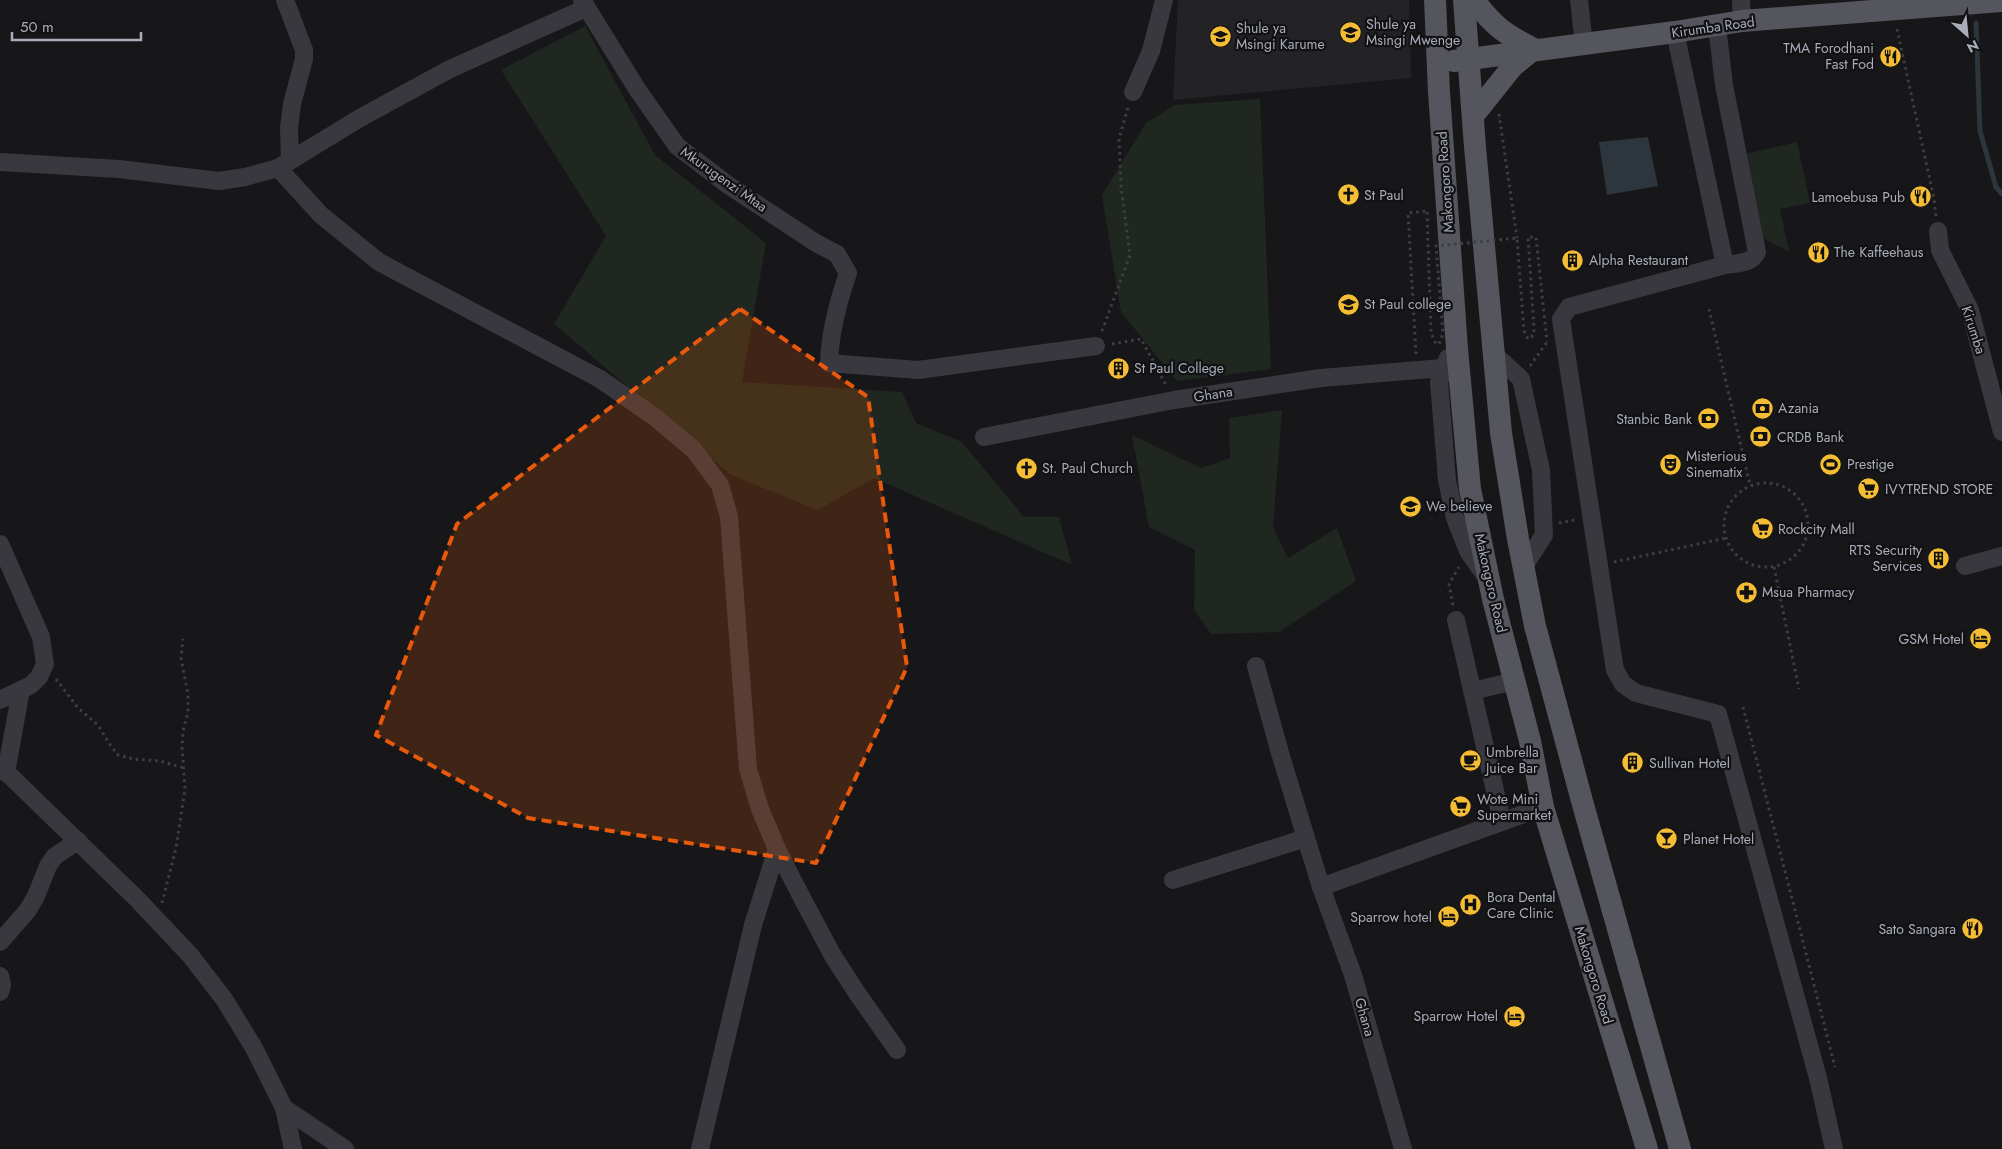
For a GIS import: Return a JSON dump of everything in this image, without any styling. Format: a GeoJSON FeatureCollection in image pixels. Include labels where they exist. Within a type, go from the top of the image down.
{"type":"FeatureCollection","features":[{"type":"Feature","properties":{"kind":"main road","name":"Makongoro Road"},"geometry":{"type":"LineString","coordinates":[[1435,0],[1457,349],[1470,489],[1491,588],[1530,741],[1543,807],[1647,1149]]}},
{"type":"Feature","properties":{"kind":"main road"},"geometry":{"type":"LineString","coordinates":[[1464,0],[1501,433],[1535,626],[1579,792],[1680,1149]]}},
{"type":"Feature","properties":{"kind":"main road"},"geometry":{"type":"LineString","coordinates":[[1473,116],[1494,87],[1513,66],[1534,49],[1505,34],[1485,16],[1474,0]]}},
{"type":"Feature","properties":{"kind":"main road","name":"Kirumba Road"},"geometry":{"type":"LineString","coordinates":[[1438,63],[1717,26],[1742,11],[1894,10],[1993,2]]}},
{"type":"Feature","properties":{"kind":"street"},"geometry":{"type":"LineString","coordinates":[[285,0],[304,50],[304,59],[292,104],[284,164],[322,215],[379,262],[600,379],[656,418],[694,450],[720,485],[728,517],[748,769],[760,809],[777,849],[833,956],[897,1050]]}},
{"type":"Feature","properties":{"kind":"street"},"geometry":{"type":"LineString","coordinates":[[1133,92],[1151,51],[1164,0]]}},
{"type":"Feature","properties":{"kind":"street"},"geometry":{"type":"LineString","coordinates":[[1579,0],[1584,44]]}},
{"type":"Feature","properties":{"kind":"street"},"geometry":{"type":"LineString","coordinates":[[0,162],[119,169],[220,181],[245,177],[284,164],[360,118],[450,70],[584,4]]}},
{"type":"Feature","properties":{"kind":"street","name":"Mkurugenzi Mtaa"},"geometry":{"type":"LineString","coordinates":[[584,4],[637,89],[677,146],[728,185],[816,243],[837,254],[848,272],[830,338],[829,363],[918,370],[1096,346]]}},
{"type":"Feature","properties":{"kind":"street"},"geometry":{"type":"LineString","coordinates":[[1717,26],[1724,85],[1757,252],[1751,261],[1725,265],[1569,307],[1561,319],[1615,670],[1623,684],[1636,693],[1718,714],[1818,1078],[1834,1149]]}},
{"type":"Feature","properties":{"kind":"street"},"geometry":{"type":"LineString","coordinates":[[1675,32],[1725,265]]}},
{"type":"Feature","properties":{"kind":"street","name":"Kirumba"},"geometry":{"type":"LineString","coordinates":[[1938,231],[1940,250],[1970,310],[2002,432]]}},
{"type":"Feature","properties":{"kind":"street"},"geometry":{"type":"LineString","coordinates":[[1457,349],[1446,360],[1439,382],[1447,480],[1455,518],[1468,551],[1487,578],[1491,588]]}},
{"type":"Feature","properties":{"kind":"street"},"geometry":{"type":"LineString","coordinates":[[1494,354],[1521,379],[1541,470],[1544,535],[1524,566]]}},
{"type":"Feature","properties":{"kind":"street","name":"Ghana"},"geometry":{"type":"LineString","coordinates":[[984,437],[1174,400],[1321,378],[1444,368]]}},
{"type":"Feature","properties":{"kind":"street"},"geometry":{"type":"LineString","coordinates":[[0,544],[41,637],[46,664],[39,677],[31,685],[0,700]]}},
{"type":"Feature","properties":{"kind":"street"},"geometry":{"type":"LineString","coordinates":[[1965,566],[2002,556]]}},
{"type":"Feature","properties":{"kind":"street"},"geometry":{"type":"LineString","coordinates":[[1456,620],[1502,821]]}},
{"type":"Feature","properties":{"kind":"street","name":"Ghana"},"geometry":{"type":"LineString","coordinates":[[1256,666],[1321,888],[1353,975],[1404,1149]]}},
{"type":"Feature","properties":{"kind":"street"},"geometry":{"type":"LineString","coordinates":[[1472,691],[1514,681]]}},
{"type":"Feature","properties":{"kind":"street"},"geometry":{"type":"LineString","coordinates":[[21,690],[3,770],[158,921],[190,955],[224,999],[254,1048],[284,1108],[293,1149]]}},
{"type":"Feature","properties":{"kind":"street"},"geometry":{"type":"LineString","coordinates":[[1321,888],[1543,807]]}},
{"type":"Feature","properties":{"kind":"street"},"geometry":{"type":"LineString","coordinates":[[1173,880],[1306,838]]}},
{"type":"Feature","properties":{"kind":"street"},"geometry":{"type":"LineString","coordinates":[[0,942],[28,910],[48,866],[55,856],[78,841]]}},
{"type":"Feature","properties":{"kind":"street"},"geometry":{"type":"LineString","coordinates":[[700,1149],[753,924],[777,849]]}},
{"type":"Feature","properties":{"kind":"street"},"geometry":{"type":"LineString","coordinates":[[0,976],[2,985],[0,992]]}},
{"type":"Feature","properties":{"kind":"street"},"geometry":{"type":"LineString","coordinates":[[284,1108],[345,1149]]}},
{"type":"Feature","properties":{"kind":"path"},"geometry":{"type":"LineString","coordinates":[[1894,10],[1906,77],[1934,199],[1938,231]]}},
{"type":"Feature","properties":{"kind":"path"},"geometry":{"type":"LineString","coordinates":[[1494,87],[1517,238],[1525,336],[1528,339],[1534,335],[1528,237],[1536,237],[1547,342],[1521,379]]}},
{"type":"Feature","properties":{"kind":"path"},"geometry":{"type":"LineString","coordinates":[[1133,92],[1119,139],[1121,186],[1130,255],[1096,346],[1141,339],[1174,400]]}},
{"type":"Feature","properties":{"kind":"path"},"geometry":{"type":"LineString","coordinates":[[1417,370],[1408,213],[1427,212],[1431,333],[1436,344],[1439,344],[1442,340],[1443,334],[1436,246],[1517,238]]}},
{"type":"Feature","properties":{"kind":"path"},"geometry":{"type":"LineString","coordinates":[[1709,309],[1750,485]]}},
{"type":"Feature","properties":{"kind":"path"},"geometry":{"type":"LineString","coordinates":[[1765,482],[1779,484],[1792,490],[1802,501],[1808,514],[1809,528],[1805,542],[1797,554],[1786,562],[1774,567],[1760,567],[1747,563],[1736,555],[1728,545],[1726,538],[1724,518],[1729,504],[1738,493],[1750,485],[1765,482]]}},
{"type":"Feature","properties":{"kind":"path"},"geometry":{"type":"LineString","coordinates":[[1544,526],[1591,518]]}},
{"type":"Feature","properties":{"kind":"path"},"geometry":{"type":"LineString","coordinates":[[1599,565],[1726,538]]}},
{"type":"Feature","properties":{"kind":"path"},"geometry":{"type":"LineString","coordinates":[[1456,620],[1449,584],[1468,551]]}},
{"type":"Feature","properties":{"kind":"path"},"geometry":{"type":"LineString","coordinates":[[1774,567],[1799,689]]}},
{"type":"Feature","properties":{"kind":"path"},"geometry":{"type":"LineString","coordinates":[[158,921],[180,825],[185,790],[182,747],[183,731],[188,712],[188,694],[181,658],[183,639]]}},
{"type":"Feature","properties":{"kind":"path"},"geometry":{"type":"LineString","coordinates":[[46,664],[78,708],[98,725],[118,755],[133,759],[160,761],[184,768]]}},
{"type":"Feature","properties":{"kind":"path"},"geometry":{"type":"LineString","coordinates":[[1743,707],[1836,1073]]}},
{"type":"Feature","properties":{"kind":"highlighted area"},"geometry":{"type":"Polygon","coordinates":[[[740,309],[868,397],[907,667],[816,863],[528,818],[376,735],[457,524],[740,309]]]}},
{"type":"Feature","properties":{"kind":"shaded area"},"geometry":{"type":"Polygon","coordinates":[[[1178,0],[1409,0],[1411,78],[1173,100],[1178,0]]]}},
{"type":"Feature","properties":{"kind":"shaded area"},"geometry":{"type":"Polygon","coordinates":[[[585,26],[655,155],[766,243],[742,382],[902,392],[916,423],[962,442],[1024,517],[1059,517],[1072,565],[874,478],[818,510],[731,475],[554,324],[606,236],[501,70],[585,26]]]}},
{"type":"Feature","properties":{"kind":"shaded area"},"geometry":{"type":"Polygon","coordinates":[[[1260,99],[1271,369],[1177,381],[1121,312],[1102,195],[1146,123],[1175,105],[1260,99]]]}},
{"type":"Feature","properties":{"kind":"shaded area"},"geometry":{"type":"Polygon","coordinates":[[[1648,137],[1658,186],[1607,195],[1599,142],[1648,137]]]}},
{"type":"Feature","properties":{"kind":"shaded area"},"geometry":{"type":"Polygon","coordinates":[[[1797,142],[1810,203],[1780,209],[1789,252],[1763,238],[1745,154],[1797,142]]]}},
{"type":"Feature","properties":{"kind":"shaded area"},"geometry":{"type":"Polygon","coordinates":[[[1282,410],[1273,527],[1288,558],[1337,528],[1356,581],[1279,632],[1211,634],[1194,610],[1195,550],[1149,527],[1132,435],[1201,468],[1230,458],[1229,418],[1282,410]]]}},
{"type":"Feature","properties":{"kind":"waterway"},"geometry":{"type":"LineString","coordinates":[[1976,23],[1980,131],[1996,187],[2002,194]]}},
{"type":"Feature","properties":{"kind":"place","name":"Shule ya Msingi Mwenge"},"geometry":{"type":"Point","coordinates":[1350,32]}},
{"type":"Feature","properties":{"kind":"place","name":"Shule ya Msingi Karume"},"geometry":{"type":"Point","coordinates":[1220,36]}},
{"type":"Feature","properties":{"kind":"place","name":"TMA Forodhani Fast Fod"},"geometry":{"type":"Point","coordinates":[1890,56]}},
{"type":"Feature","properties":{"kind":"place","name":"St Paul"},"geometry":{"type":"Point","coordinates":[1348,195]}},
{"type":"Feature","properties":{"kind":"place","name":"Lamoebusa Pub"},"geometry":{"type":"Point","coordinates":[1921,197]}},
{"type":"Feature","properties":{"kind":"place","name":"The Kaffeehaus"},"geometry":{"type":"Point","coordinates":[1818,252]}},
{"type":"Feature","properties":{"kind":"place","name":"Alpha Restaurant"},"geometry":{"type":"Point","coordinates":[1573,260]}},
{"type":"Feature","properties":{"kind":"place","name":"St Paul college"},"geometry":{"type":"Point","coordinates":[1348,304]}},
{"type":"Feature","properties":{"kind":"place","name":"St Paul College"},"geometry":{"type":"Point","coordinates":[1118,368]}},
{"type":"Feature","properties":{"kind":"place","name":"Azania"},"geometry":{"type":"Point","coordinates":[1762,408]}},
{"type":"Feature","properties":{"kind":"place","name":"Stanbic Bank"},"geometry":{"type":"Point","coordinates":[1708,419]}},
{"type":"Feature","properties":{"kind":"place","name":"CRDB Bank"},"geometry":{"type":"Point","coordinates":[1761,437]}},
{"type":"Feature","properties":{"kind":"place","name":"Misterious Sinematix"},"geometry":{"type":"Point","coordinates":[1670,464]}},
{"type":"Feature","properties":{"kind":"place","name":"Prestige"},"geometry":{"type":"Point","coordinates":[1831,464]}},
{"type":"Feature","properties":{"kind":"place","name":"St. Paul Church"},"geometry":{"type":"Point","coordinates":[1026,468]}},
{"type":"Feature","properties":{"kind":"place","name":"IVYTREND STORE"},"geometry":{"type":"Point","coordinates":[1869,489]}},
{"type":"Feature","properties":{"kind":"place","name":"We believe"},"geometry":{"type":"Point","coordinates":[1410,506]}},
{"type":"Feature","properties":{"kind":"place","name":"Rockcity Mall"},"geometry":{"type":"Point","coordinates":[1762,529]}},
{"type":"Feature","properties":{"kind":"place","name":"RTS Security Services"},"geometry":{"type":"Point","coordinates":[1938,558]}},
{"type":"Feature","properties":{"kind":"place","name":"Msua Pharmacy"},"geometry":{"type":"Point","coordinates":[1746,592]}},
{"type":"Feature","properties":{"kind":"place","name":"GSM Hotel"},"geometry":{"type":"Point","coordinates":[1980,639]}},
{"type":"Feature","properties":{"kind":"place","name":"Umbrella Juice Bar"},"geometry":{"type":"Point","coordinates":[1470,760]}},
{"type":"Feature","properties":{"kind":"place","name":"Sullivan Hotel"},"geometry":{"type":"Point","coordinates":[1633,763]}},
{"type":"Feature","properties":{"kind":"place","name":"Wote Mini Supermarket"},"geometry":{"type":"Point","coordinates":[1461,807]}},
{"type":"Feature","properties":{"kind":"place","name":"Planet Hotel"},"geometry":{"type":"Point","coordinates":[1667,839]}},
{"type":"Feature","properties":{"kind":"place","name":"Bora Dental Care Clinic"},"geometry":{"type":"Point","coordinates":[1471,905]}},
{"type":"Feature","properties":{"kind":"place","name":"Sparrow hotel"},"geometry":{"type":"Point","coordinates":[1448,917]}},
{"type":"Feature","properties":{"kind":"place","name":"Sato Sangara"},"geometry":{"type":"Point","coordinates":[1972,929]}},
{"type":"Feature","properties":{"kind":"place","name":"Sparrow Hotel"},"geometry":{"type":"Point","coordinates":[1514,1016]}}]}
